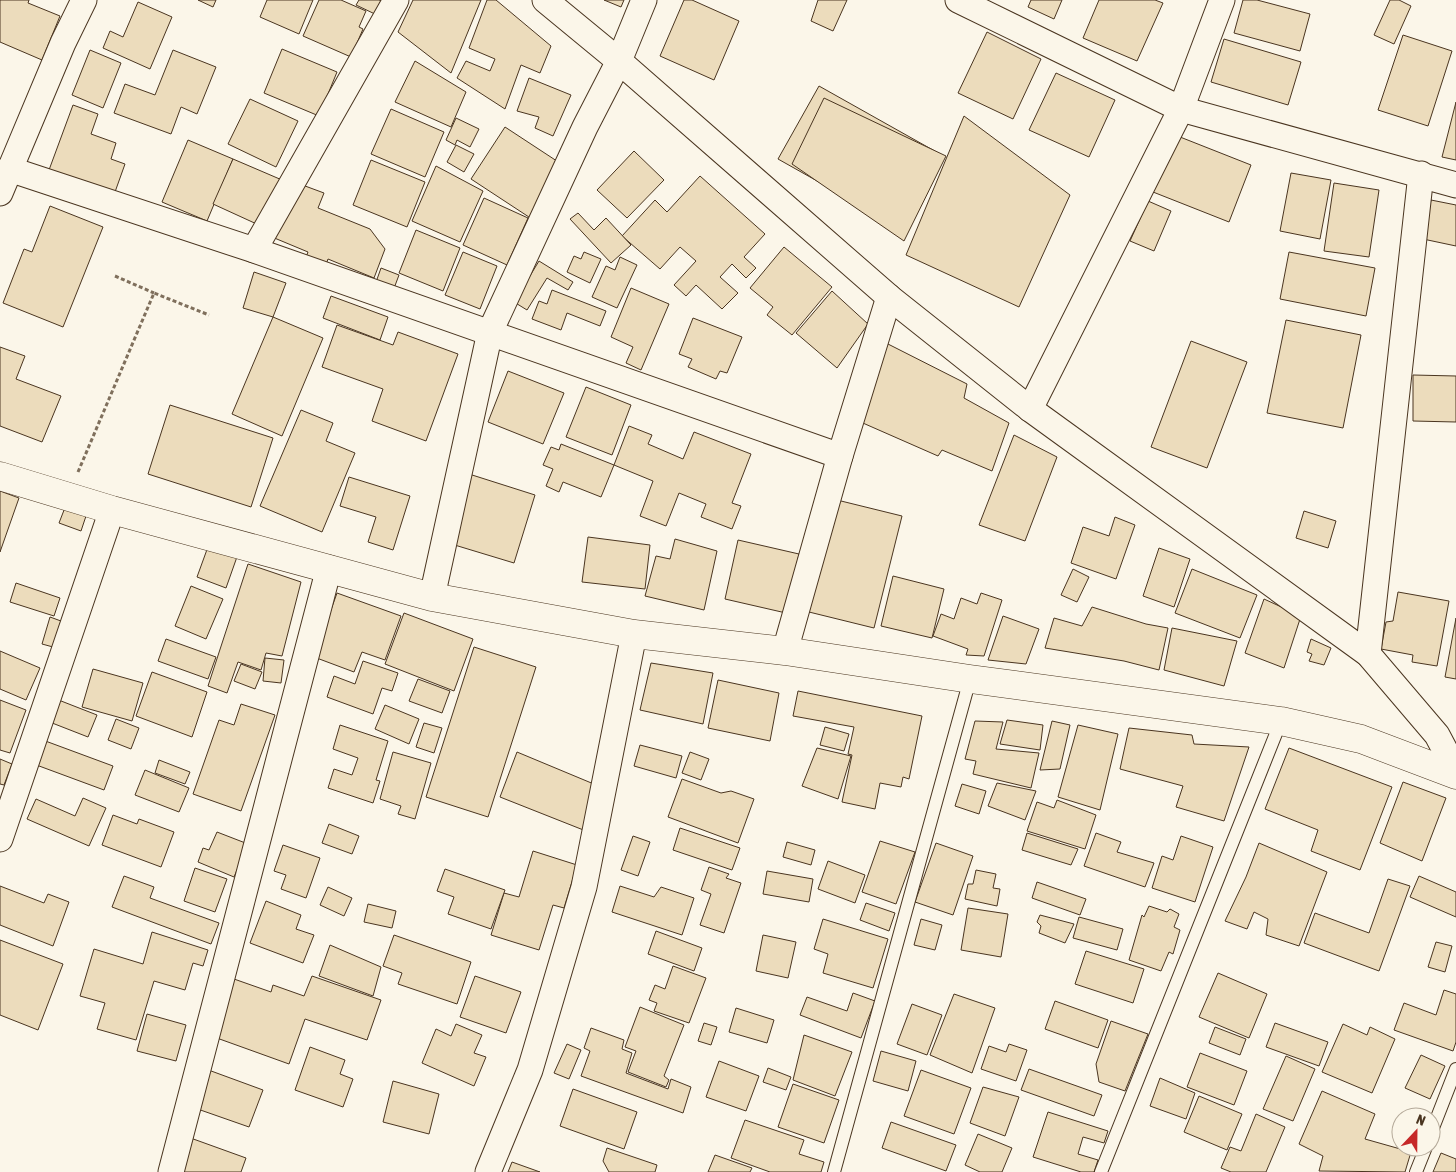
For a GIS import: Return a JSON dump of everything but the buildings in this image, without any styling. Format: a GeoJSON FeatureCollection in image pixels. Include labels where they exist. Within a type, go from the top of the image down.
{"type":"FeatureCollection","features":[{"type":"Feature","properties":{"kind":"main road"},"geometry":{"type":"LineString","coordinates":[[0,476],[68,495],[112,510],[432,597],[634,634],[785,651],[970,679],[1282,721],[1361,739],[1456,773]]}},
{"type":"Feature","properties":{"kind":"street"},"geometry":{"type":"LineString","coordinates":[[0,194],[9,169],[84,0]]}},
{"type":"Feature","properties":{"kind":"street"},"geometry":{"type":"LineString","coordinates":[[254,250],[396,0]]}},
{"type":"Feature","properties":{"kind":"street"},"geometry":{"type":"LineString","coordinates":[[545,0],[619,61],[889,297],[1030,409],[1368,654],[1437,734],[1456,773]]}},
{"type":"Feature","properties":{"kind":"street"},"geometry":{"type":"LineString","coordinates":[[432,597],[490,332],[585,127],[619,61],[644,0]]}},
{"type":"Feature","properties":{"kind":"street"},"geometry":{"type":"LineString","coordinates":[[958,0],[1181,109],[1456,184]]}},
{"type":"Feature","properties":{"kind":"street"},"geometry":{"type":"LineString","coordinates":[[1030,409],[1181,109],[1222,0]]}},
{"type":"Feature","properties":{"kind":"street"},"geometry":{"type":"LineString","coordinates":[[9,169],[254,250],[840,456]]}},
{"type":"Feature","properties":{"kind":"street"},"geometry":{"type":"LineString","coordinates":[[1368,654],[1421,174]]}},
{"type":"Feature","properties":{"kind":"street"},"geometry":{"type":"LineString","coordinates":[[785,651],[840,456],[889,297]]}},
{"type":"Feature","properties":{"kind":"street"},"geometry":{"type":"LineString","coordinates":[[0,839],[112,510]]}},
{"type":"Feature","properties":{"kind":"street"},"geometry":{"type":"LineString","coordinates":[[170,1172],[329,568]]}},
{"type":"Feature","properties":{"kind":"street"},"geometry":{"type":"LineString","coordinates":[[488,1172],[530,1070],[584,887],[634,634]]}},
{"type":"Feature","properties":{"kind":"lane"},"geometry":{"type":"LineString","coordinates":[[834,1172],[970,679]]}},
{"type":"Feature","properties":{"kind":"lane"},"geometry":{"type":"LineString","coordinates":[[1101,1172],[1282,721]]}},
{"type":"Feature","properties":{"kind":"lane"},"geometry":{"type":"LineString","coordinates":[[1441,1107],[1456,1069]]}},
{"type":"Feature","properties":{"kind":"lane"},"geometry":{"type":"LineString","coordinates":[[1416,1172],[1422,1157]]}},
{"type":"Feature","properties":{"kind":"path"},"geometry":{"type":"LineString","coordinates":[[115,276],[209,315]]}},
{"type":"Feature","properties":{"kind":"path"},"geometry":{"type":"LineString","coordinates":[[68,495],[154,293]]}}]}
